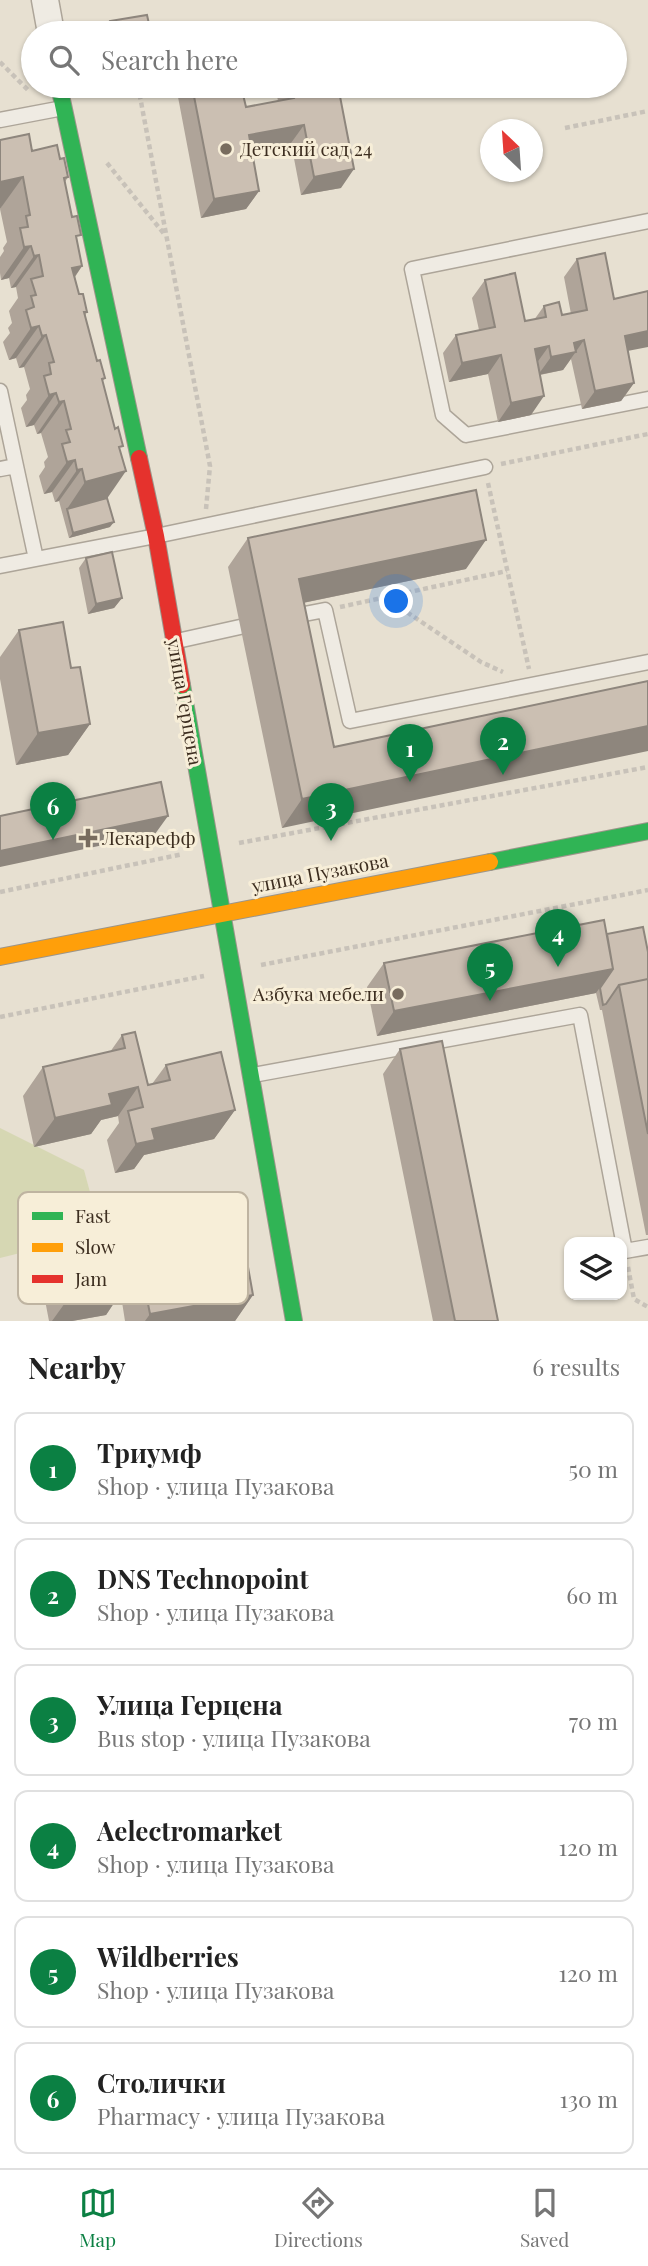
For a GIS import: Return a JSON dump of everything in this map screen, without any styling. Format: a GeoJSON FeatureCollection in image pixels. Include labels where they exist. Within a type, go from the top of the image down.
{"type":"FeatureCollection","features":[{"type":"Feature","properties":{"kind":"street"},"geometry":{"type":"LineString","coordinates":[[45,0],[49,21]]}},
{"type":"Feature","properties":{"kind":"street","name":"улица Герцена"},"geometry":{"type":"LineString","coordinates":[[58,98],[56,109],[156,536],[294,1321]]}},
{"type":"Feature","properties":{"kind":"street","name":"улица Пузакова"},"geometry":{"type":"LineString","coordinates":[[0,957],[648,831]]}},
{"type":"Feature","properties":{"kind":"lane"},"geometry":{"type":"LineString","coordinates":[[0,120],[56,109]]}},
{"type":"Feature","properties":{"kind":"lane"},"geometry":{"type":"LineString","coordinates":[[648,221],[412,269],[443,415],[467,435],[648,399]]}},
{"type":"Feature","properties":{"kind":"lane"},"geometry":{"type":"LineString","coordinates":[[0,391],[36,559]]}},
{"type":"Feature","properties":{"kind":"lane"},"geometry":{"type":"LineString","coordinates":[[0,469],[16,466]]}},
{"type":"Feature","properties":{"kind":"lane"},"geometry":{"type":"LineString","coordinates":[[0,566],[485,467]]}},
{"type":"Feature","properties":{"kind":"lane"},"geometry":{"type":"LineString","coordinates":[[281,619],[325,610],[350,720],[648,662]]}},
{"type":"Feature","properties":{"kind":"lane"},"geometry":{"type":"LineString","coordinates":[[174,641],[240,627]]}},
{"type":"Feature","properties":{"kind":"lane"},"geometry":{"type":"LineString","coordinates":[[251,1075],[580,1015],[622,1237]]}},
{"type":"Feature","properties":{"kind":"lane"},"geometry":{"type":"LineString","coordinates":[[627,1251],[648,1247]]}},
{"type":"Feature","properties":{"kind":"path"},"geometry":{"type":"LineString","coordinates":[[0,62],[21,80]]}},
{"type":"Feature","properties":{"kind":"path"},"geometry":{"type":"LineString","coordinates":[[43,98],[56,109]]}},
{"type":"Feature","properties":{"kind":"path"},"geometry":{"type":"LineString","coordinates":[[140,98],[209,466],[205,526]]}},
{"type":"Feature","properties":{"kind":"path"},"geometry":{"type":"LineString","coordinates":[[565,128],[648,111]]}},
{"type":"Feature","properties":{"kind":"path"},"geometry":{"type":"LineString","coordinates":[[106,161],[166,236]]}},
{"type":"Feature","properties":{"kind":"path"},"geometry":{"type":"LineString","coordinates":[[532,685],[485,467],[648,434]]}},
{"type":"Feature","properties":{"kind":"path"},"geometry":{"type":"LineString","coordinates":[[325,610],[507,571]]}},
{"type":"Feature","properties":{"kind":"path"},"geometry":{"type":"LineString","coordinates":[[385,597],[481,662],[532,685]]}},
{"type":"Feature","properties":{"kind":"path"},"geometry":{"type":"LineString","coordinates":[[0,892],[212,848],[648,767]]}},
{"type":"Feature","properties":{"kind":"path"},"geometry":{"type":"LineString","coordinates":[[0,1017],[648,890]]}},
{"type":"Feature","properties":{"kind":"path"},"geometry":{"type":"LineString","coordinates":[[627,1261],[635,1299],[648,1307]]}},
{"type":"Feature","properties":{"kind":"green space"},"geometry":{"type":"Polygon","coordinates":[[[0,1128],[84,1170],[90,1192],[18,1192],[18,1254],[0,1258],[0,1128]]]}},
{"type":"Feature","properties":{"kind":"building"},"geometry":{"type":"Polygon","coordinates":[[[147,15],[148,21],[110,21],[147,15]]]}},
{"type":"Feature","properties":{"kind":"building"},"geometry":{"type":"Polygon","coordinates":[[[194,98],[244,98],[246,107],[294,98],[340,98],[354,169],[314,177],[304,125],[249,135],[259,191],[214,199],[194,98]]]}},
{"type":"Feature","properties":{"kind":"building"},"geometry":{"type":"Polygon","coordinates":[[[29,134],[32,151],[57,145],[60,159],[64,158],[68,177],[64,178],[72,217],[77,216],[81,235],[76,236],[82,266],[72,268],[79,294],[83,294],[87,312],[84,312],[97,361],[100,360],[105,378],[102,379],[115,429],[118,427],[123,446],[119,447],[126,471],[85,482],[82,469],[77,470],[75,460],[67,462],[62,444],[70,442],[66,430],[71,429],[64,401],[59,402],[56,393],[49,395],[44,376],[51,374],[49,363],[54,362],[46,335],[42,336],[39,326],[31,328],[26,310],[34,307],[31,296],[36,295],[31,279],[43,276],[39,255],[34,256],[31,246],[24,247],[20,228],[28,227],[26,216],[30,215],[23,177],[0,182],[0,140],[29,134]]]}},
{"type":"Feature","properties":{"kind":"building"},"geometry":{"type":"Polygon","coordinates":[[[605,253],[614,299],[648,291],[648,331],[625,336],[634,383],[595,391],[584,340],[574,343],[576,352],[551,357],[549,346],[535,349],[544,396],[511,403],[501,355],[462,363],[456,335],[495,327],[485,280],[515,273],[525,321],[546,317],[544,306],[559,302],[562,315],[587,310],[577,259],[605,253]]]}},
{"type":"Feature","properties":{"kind":"building"},"geometry":{"type":"Polygon","coordinates":[[[476,490],[486,540],[299,579],[334,747],[648,681],[648,726],[302,799],[248,538],[476,490]]]}},
{"type":"Feature","properties":{"kind":"building"},"geometry":{"type":"Polygon","coordinates":[[[107,498],[114,522],[73,533],[67,509],[107,498]]]}},
{"type":"Feature","properties":{"kind":"building"},"geometry":{"type":"Polygon","coordinates":[[[112,552],[122,598],[96,604],[86,558],[112,552]]]}},
{"type":"Feature","properties":{"kind":"building"},"geometry":{"type":"Polygon","coordinates":[[[63,622],[71,668],[80,667],[90,724],[38,733],[19,630],[63,622]]]}},
{"type":"Feature","properties":{"kind":"building"},"geometry":{"type":"Polygon","coordinates":[[[161,782],[168,816],[0,851],[0,816],[161,782]]]}},
{"type":"Feature","properties":{"kind":"building"},"geometry":{"type":"Polygon","coordinates":[[[604,920],[613,969],[394,1011],[384,963],[604,920]]]}},
{"type":"Feature","properties":{"kind":"building"},"geometry":{"type":"Polygon","coordinates":[[[643,927],[648,952],[648,979],[619,985],[603,1005],[600,988],[613,969],[607,934],[643,927]]]}},
{"type":"Feature","properties":{"kind":"building"},"geometry":{"type":"Polygon","coordinates":[[[648,979],[648,1134],[619,985],[648,979]]]}},
{"type":"Feature","properties":{"kind":"building"},"geometry":{"type":"Polygon","coordinates":[[[135,1032],[148,1085],[170,1080],[166,1065],[221,1052],[235,1110],[152,1129],[155,1140],[136,1144],[128,1111],[143,1107],[138,1087],[109,1094],[112,1105],[55,1118],[43,1067],[125,1048],[122,1035],[135,1032]]]}},
{"type":"Feature","properties":{"kind":"building"},"geometry":{"type":"Polygon","coordinates":[[[442,1041],[498,1321],[455,1321],[400,1049],[442,1041]]]}},
{"type":"Feature","properties":{"kind":"building"},"geometry":{"type":"Polygon","coordinates":[[[248,1267],[253,1295],[248,1296],[248,1267]]]}},
{"type":"Feature","properties":{"kind":"building"},"geometry":{"type":"Polygon","coordinates":[[[148,1304],[204,1304],[150,1314],[148,1304]]]}},
{"type":"Feature","properties":{"kind":"traffic: fast"},"geometry":{"type":"LineString","coordinates":[[62,98],[139,458]]}},
{"type":"Feature","properties":{"kind":"traffic: fast"},"geometry":{"type":"LineString","coordinates":[[182,685],[294,1321]]}},
{"type":"Feature","properties":{"kind":"traffic: fast"},"geometry":{"type":"LineString","coordinates":[[490,862],[648,831]]}},
{"type":"Feature","properties":{"kind":"traffic: slow"},"geometry":{"type":"LineString","coordinates":[[0,957],[490,862]]}},
{"type":"Feature","properties":{"kind":"traffic: jam"},"geometry":{"type":"LineString","coordinates":[[139,458],[156,536],[182,685]]}},
{"type":"Feature","properties":{"kind":"place","name":"Детский сад 24"},"geometry":{"type":"Point","coordinates":[226,149]}},
{"type":"Feature","properties":{"kind":"place","name":"DNS Technopoint"},"geometry":{"type":"Point","coordinates":[503,775]}},
{"type":"Feature","properties":{"kind":"place","name":"Триумф"},"geometry":{"type":"Point","coordinates":[410,782]}},
{"type":"Feature","properties":{"kind":"place","name":"Лекарефф"},"geometry":{"type":"Point","coordinates":[88,838]}},
{"type":"Feature","properties":{"kind":"place","name":"Столички"},"geometry":{"type":"Point","coordinates":[53,840]}},
{"type":"Feature","properties":{"kind":"place","name":"Улица Герцена"},"geometry":{"type":"Point","coordinates":[331,841]}},
{"type":"Feature","properties":{"kind":"place","name":"Aelectromarket"},"geometry":{"type":"Point","coordinates":[558,967]}},
{"type":"Feature","properties":{"kind":"place","name":"Азбука мебели"},"geometry":{"type":"Point","coordinates":[398,994]}},
{"type":"Feature","properties":{"kind":"place","name":"Wildberries"},"geometry":{"type":"Point","coordinates":[490,1001]}}]}
